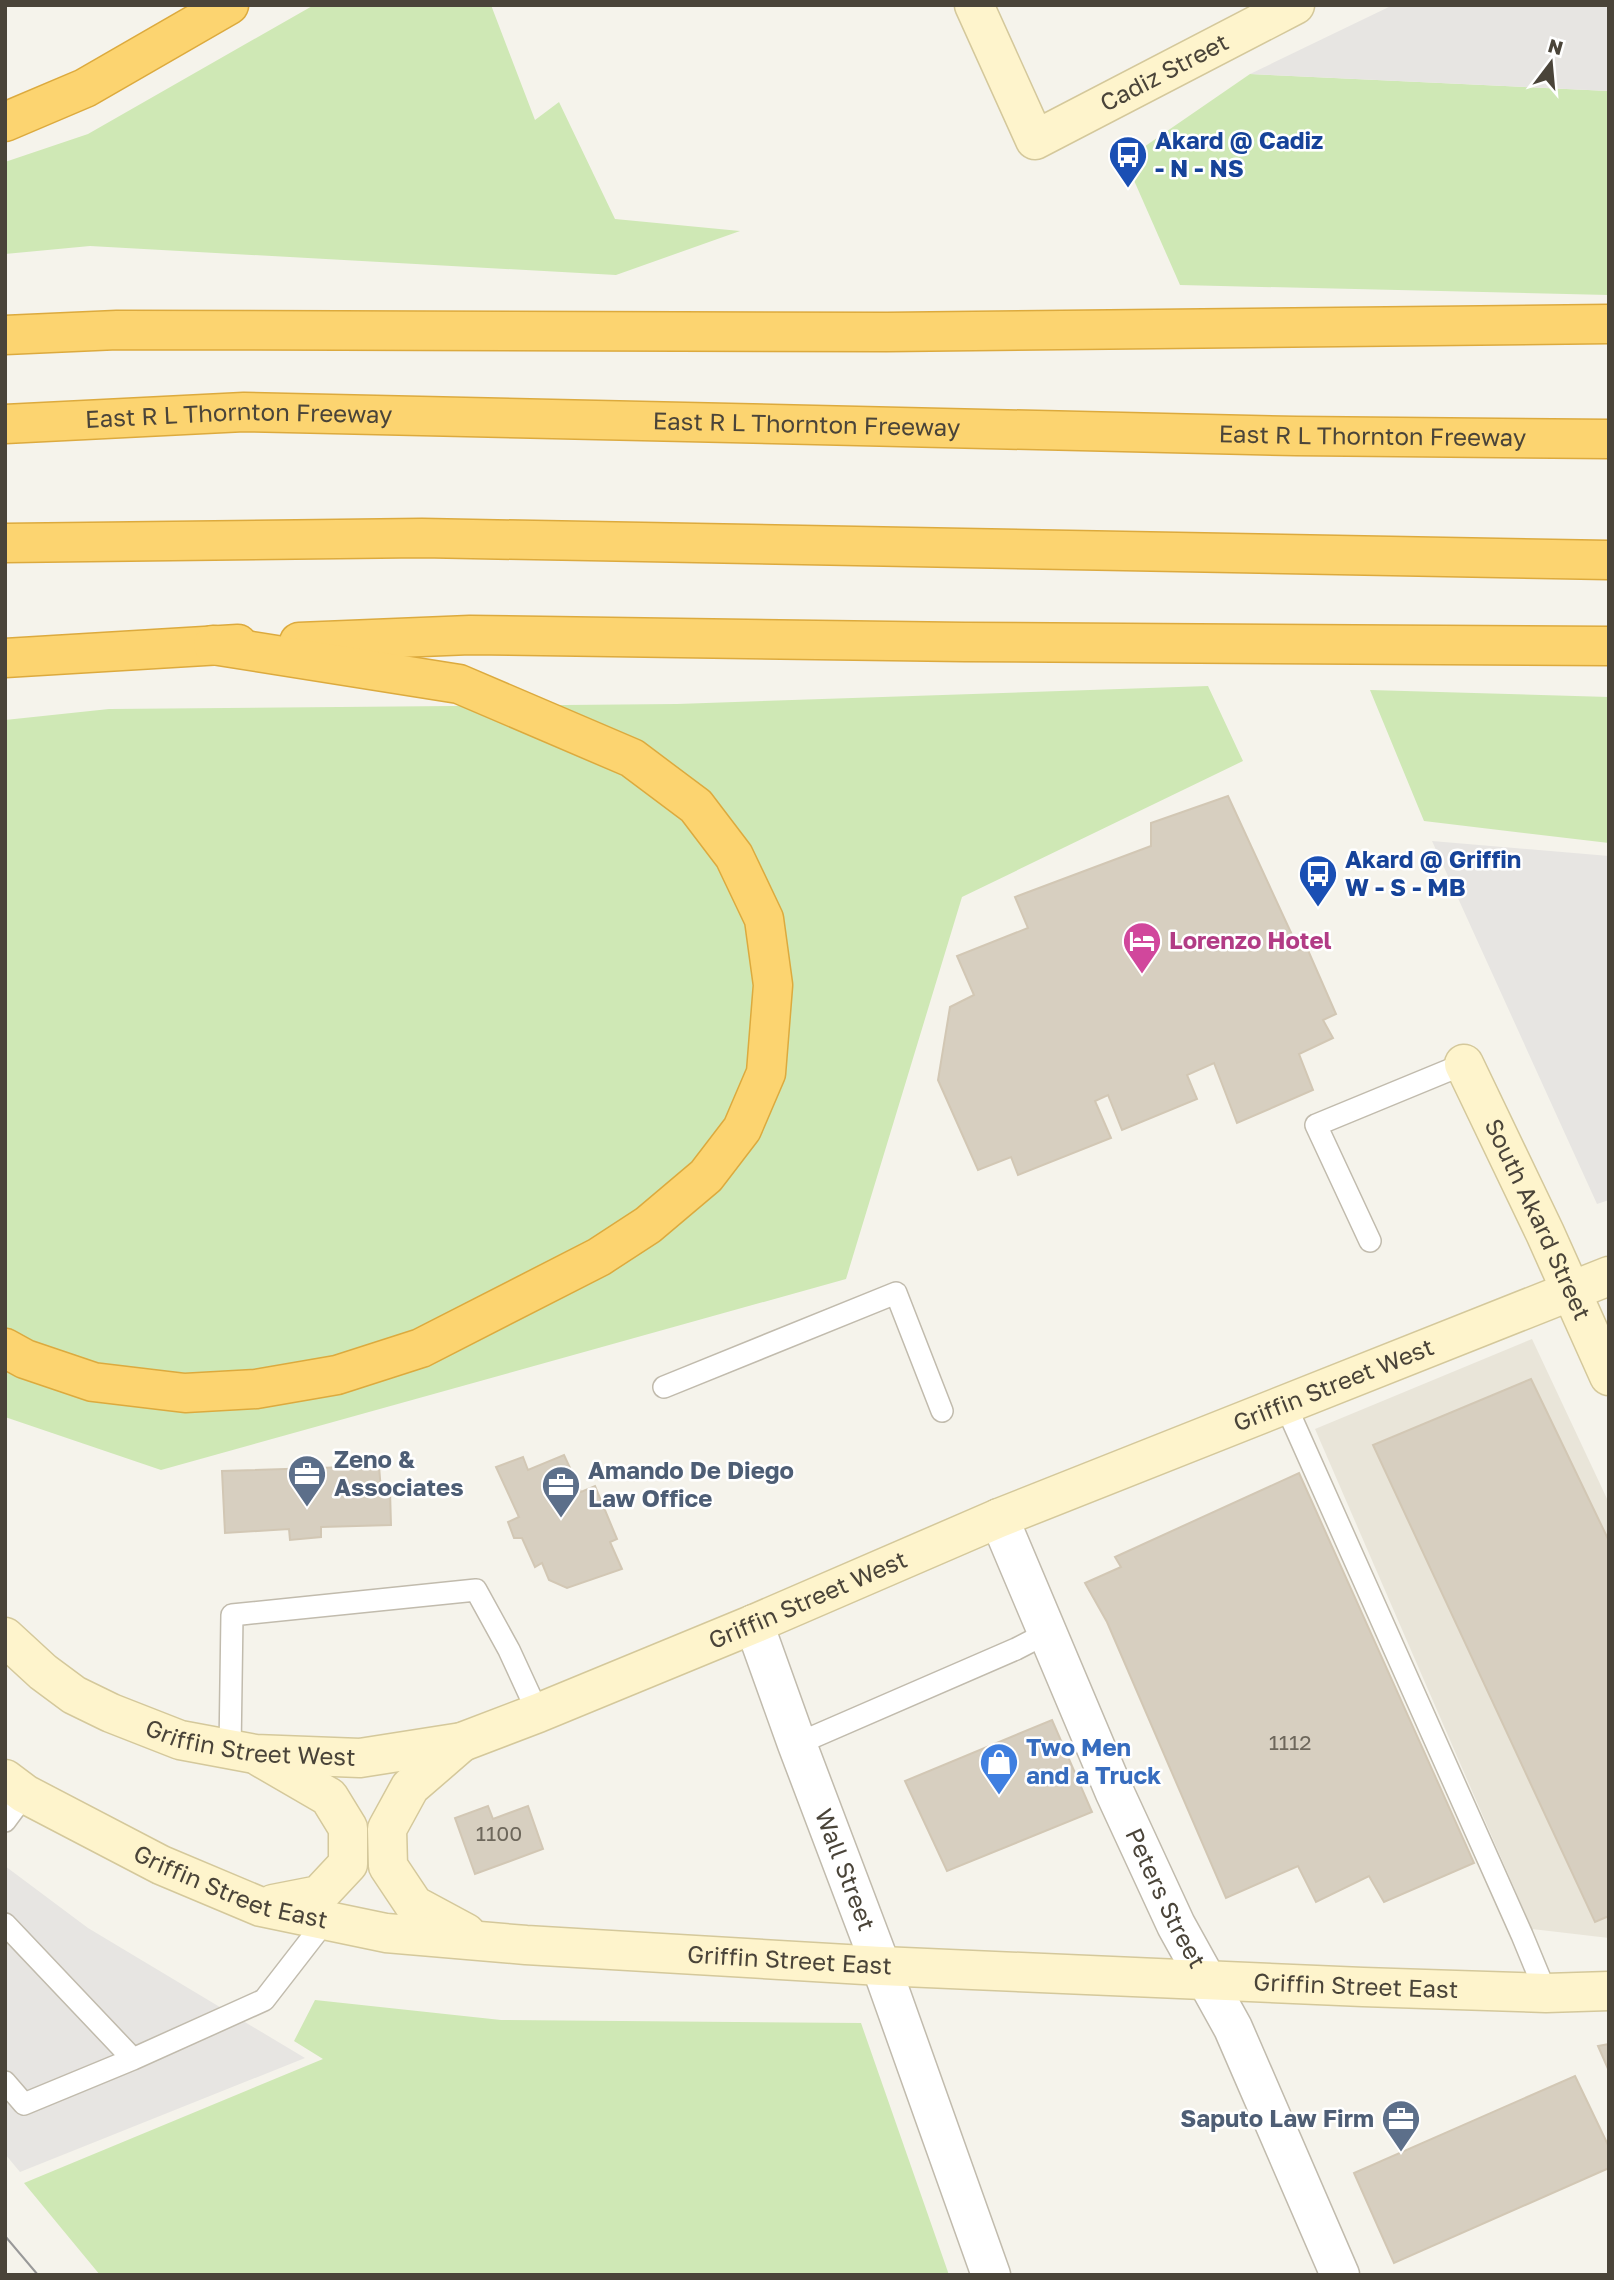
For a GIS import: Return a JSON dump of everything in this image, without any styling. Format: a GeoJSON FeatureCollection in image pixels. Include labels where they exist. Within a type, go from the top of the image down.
{"type":"FeatureCollection","features":[{"type":"Feature","properties":{"kind":"highway"},"geometry":{"type":"LineString","coordinates":[[5,122],[85,88],[229,5]]}},
{"type":"Feature","properties":{"kind":"highway"},"geometry":{"type":"LineString","coordinates":[[5,335],[117,330],[887,332],[1609,326]]}},
{"type":"Feature","properties":{"kind":"highway","name":"East R L Thornton Freeway"},"geometry":{"type":"LineString","coordinates":[[5,424],[244,412],[1296,436],[1609,439]]}},
{"type":"Feature","properties":{"kind":"highway"},"geometry":{"type":"LineString","coordinates":[[5,543],[422,538],[1609,560]]}},
{"type":"Feature","properties":{"kind":"highway"},"geometry":{"type":"LineString","coordinates":[[5,658],[213,645],[470,635],[1609,646]]}},
{"type":"Feature","properties":{"kind":"highway"},"geometry":{"type":"LineString","coordinates":[[5,1348],[25,1359],[93,1382],[185,1393],[256,1389],[337,1375],[421,1348],[599,1257],[648,1225],[713,1167],[742,1129],[766,1073],[773,985],[764,919],[734,856],[696,806],[632,758],[459,684],[213,645]]}},
{"type":"Feature","properties":{"kind":"main road","name":"Cadiz Street"},"geometry":{"type":"LineString","coordinates":[[974,5],[1035,140],[1295,5]]}},
{"type":"Feature","properties":{"kind":"main road","name":"South Akard Street"},"geometry":{"type":"LineString","coordinates":[[1464,1064],[1609,1376]]}},
{"type":"Feature","properties":{"kind":"main road","name":"Griffin Street West"},"geometry":{"type":"LineString","coordinates":[[5,1637],[43,1672],[74,1695],[111,1713],[180,1740],[243,1752],[360,1758],[462,1742],[754,1624],[999,1518],[1609,1276]]}},
{"type":"Feature","properties":{"kind":"main road"},"geometry":{"type":"LineString","coordinates":[[462,1742],[410,1787],[387,1829],[388,1866],[414,1905],[482,1941]]}},
{"type":"Feature","properties":{"kind":"main road"},"geometry":{"type":"LineString","coordinates":[[243,1752],[328,1797],[348,1828],[348,1864],[318,1895],[261,1907]]}},
{"type":"Feature","properties":{"kind":"main road","name":"Griffin Street East"},"geometry":{"type":"LineString","coordinates":[[12,1798],[261,1907],[386,1933],[881,1966],[1546,1993],[1609,1991]]}},
{"type":"Feature","properties":{"kind":"street","name":"Peters Street"},"geometry":{"type":"LineString","coordinates":[[999,1518],[1121,1805],[1176,1925],[1233,2028],[1340,2275]]}},
{"type":"Feature","properties":{"kind":"street","name":"Wall Street"},"geometry":{"type":"LineString","coordinates":[[754,1624],[881,1966],[990,2275]]}},
{"type":"Feature","properties":{"kind":"lane"},"geometry":{"type":"LineString","coordinates":[[1370,1241],[1316,1125],[1464,1064]]}},
{"type":"Feature","properties":{"kind":"lane"},"geometry":{"type":"LineString","coordinates":[[664,1387],[896,1293],[942,1411]]}},
{"type":"Feature","properties":{"kind":"lane"},"geometry":{"type":"LineString","coordinates":[[1285,1404],[1546,1993]]}},
{"type":"Feature","properties":{"kind":"lane"},"geometry":{"type":"LineString","coordinates":[[243,1752],[232,1615],[476,1590],[509,1650],[538,1713]]}},
{"type":"Feature","properties":{"kind":"lane"},"geometry":{"type":"LineString","coordinates":[[797,1744],[1047,1633]]}},
{"type":"Feature","properties":{"kind":"lane"},"geometry":{"type":"LineString","coordinates":[[5,2082],[24,2104],[264,2000],[326,1920]]}},
{"type":"Feature","properties":{"kind":"lane"},"geometry":{"type":"LineString","coordinates":[[5,1924],[133,2059]]}},
{"type":"Feature","properties":{"kind":"shaded area"},"geometry":{"type":"Polygon","coordinates":[[[1393,5],[1609,5],[1609,91],[1250,74],[1393,5]]]}},
{"type":"Feature","properties":{"kind":"shaded area"},"geometry":{"type":"Polygon","coordinates":[[[1432,841],[1609,856],[1609,1200],[1597,1204],[1432,841]]]}},
{"type":"Feature","properties":{"kind":"shaded area"},"geometry":{"type":"Polygon","coordinates":[[[1532,1339],[1609,1503],[1609,1938],[1532,1929],[1315,1429],[1532,1339]]]}},
{"type":"Feature","properties":{"kind":"shaded area"},"geometry":{"type":"Polygon","coordinates":[[[5,1866],[88,1928],[305,2058],[20,2172],[5,2154],[5,1866]]]}},
{"type":"Feature","properties":{"kind":"green space"},"geometry":{"type":"Polygon","coordinates":[[[314,5],[491,5],[535,120],[559,102],[615,219],[740,231],[616,275],[90,246],[5,254],[5,162],[88,134],[314,5]]]}},
{"type":"Feature","properties":{"kind":"green space"},"geometry":{"type":"Polygon","coordinates":[[[1250,74],[1609,91],[1609,295],[1180,285],[1125,160],[1250,74]]]}},
{"type":"Feature","properties":{"kind":"green space"},"geometry":{"type":"Polygon","coordinates":[[[1208,686],[1243,761],[962,897],[846,1279],[161,1470],[5,1417],[5,720],[109,709],[677,704],[1208,686]]]}},
{"type":"Feature","properties":{"kind":"green space"},"geometry":{"type":"Polygon","coordinates":[[[1370,690],[1609,697],[1609,843],[1424,821],[1370,690]]]}},
{"type":"Feature","properties":{"kind":"green space"},"geometry":{"type":"Polygon","coordinates":[[[315,2000],[501,2020],[861,2023],[949,2275],[100,2275],[24,2183],[323,2059],[294,2041],[315,2000]]]}},
{"type":"Feature","properties":{"kind":"building","name":"Lorenzo Hotel"},"geometry":{"type":"Polygon","coordinates":[[[1228,796],[1299,950],[1307,948],[1336,1014],[1323,1020],[1333,1038],[1299,1054],[1313,1090],[1237,1123],[1214,1063],[1187,1075],[1197,1099],[1122,1130],[1108,1095],[1095,1101],[1111,1138],[1018,1175],[1011,1157],[978,1170],[938,1080],[950,1007],[974,995],[957,956],[1028,928],[1015,897],[1151,846],[1151,823],[1228,796]]]}},
{"type":"Feature","properties":{"kind":"building"},"geometry":{"type":"Polygon","coordinates":[[[1531,1379],[1609,1541],[1609,1916],[1595,1922],[1373,1445],[1531,1379]]]}},
{"type":"Feature","properties":{"kind":"building","name":"Amando De Diego Law Office"},"geometry":{"type":"Polygon","coordinates":[[[564,1455],[581,1492],[595,1486],[617,1539],[610,1542],[622,1569],[567,1588],[549,1580],[542,1563],[535,1567],[522,1538],[514,1538],[508,1522],[519,1517],[496,1467],[523,1457],[528,1470],[564,1455]]]}},
{"type":"Feature","properties":{"kind":"building","name":"Zeno & Associates"},"geometry":{"type":"Polygon","coordinates":[[[379,1466],[381,1491],[390,1491],[391,1525],[321,1527],[321,1537],[290,1540],[289,1529],[225,1533],[222,1471],[379,1466]]]}},
{"type":"Feature","properties":{"kind":"building"},"geometry":{"type":"Polygon","coordinates":[[[1299,1473],[1474,1863],[1384,1902],[1369,1876],[1316,1902],[1298,1866],[1226,1898],[1107,1622],[1085,1583],[1121,1567],[1115,1557],[1299,1473]]]}},
{"type":"Feature","properties":{"kind":"building","name":"Two Men and a Truck"},"geometry":{"type":"Polygon","coordinates":[[[1052,1720],[1092,1812],[947,1871],[905,1781],[1052,1720]]]}},
{"type":"Feature","properties":{"kind":"building"},"geometry":{"type":"Polygon","coordinates":[[[488,1806],[493,1819],[528,1806],[543,1849],[475,1874],[455,1818],[488,1806]]]}},
{"type":"Feature","properties":{"kind":"building"},"geometry":{"type":"Polygon","coordinates":[[[1609,2044],[1609,2071],[1598,2046],[1609,2044]]]}},
{"type":"Feature","properties":{"kind":"building"},"geometry":{"type":"Polygon","coordinates":[[[1575,2076],[1609,2147],[1609,2168],[1394,2263],[1354,2173],[1575,2076]]]}},
{"type":"Feature","properties":{"kind":"tram line"},"geometry":{"type":"LineString","coordinates":[[5,2236],[38,2275]]}},
{"type":"Feature","properties":{"kind":"place","name":"Akard @ Cadiz - N - NS"},"geometry":{"type":"Point","coordinates":[1128,189]}},
{"type":"Feature","properties":{"kind":"place","name":"Akard @ Griffin W - S - MB"},"geometry":{"type":"Point","coordinates":[1318,908]}},
{"type":"Feature","properties":{"kind":"place","name":"Lorenzo Hotel"},"geometry":{"type":"Point","coordinates":[1142,975]}},
{"type":"Feature","properties":{"kind":"place","name":"Zeno & Associates"},"geometry":{"type":"Point","coordinates":[307,1508]}},
{"type":"Feature","properties":{"kind":"place","name":"Amando De Diego Law Office"},"geometry":{"type":"Point","coordinates":[561,1519]}},
{"type":"Feature","properties":{"kind":"place","name":"Two Men and a Truck"},"geometry":{"type":"Point","coordinates":[999,1796]}},
{"type":"Feature","properties":{"kind":"place","name":"Saputo Law Firm"},"geometry":{"type":"Point","coordinates":[1401,2153]}}]}
